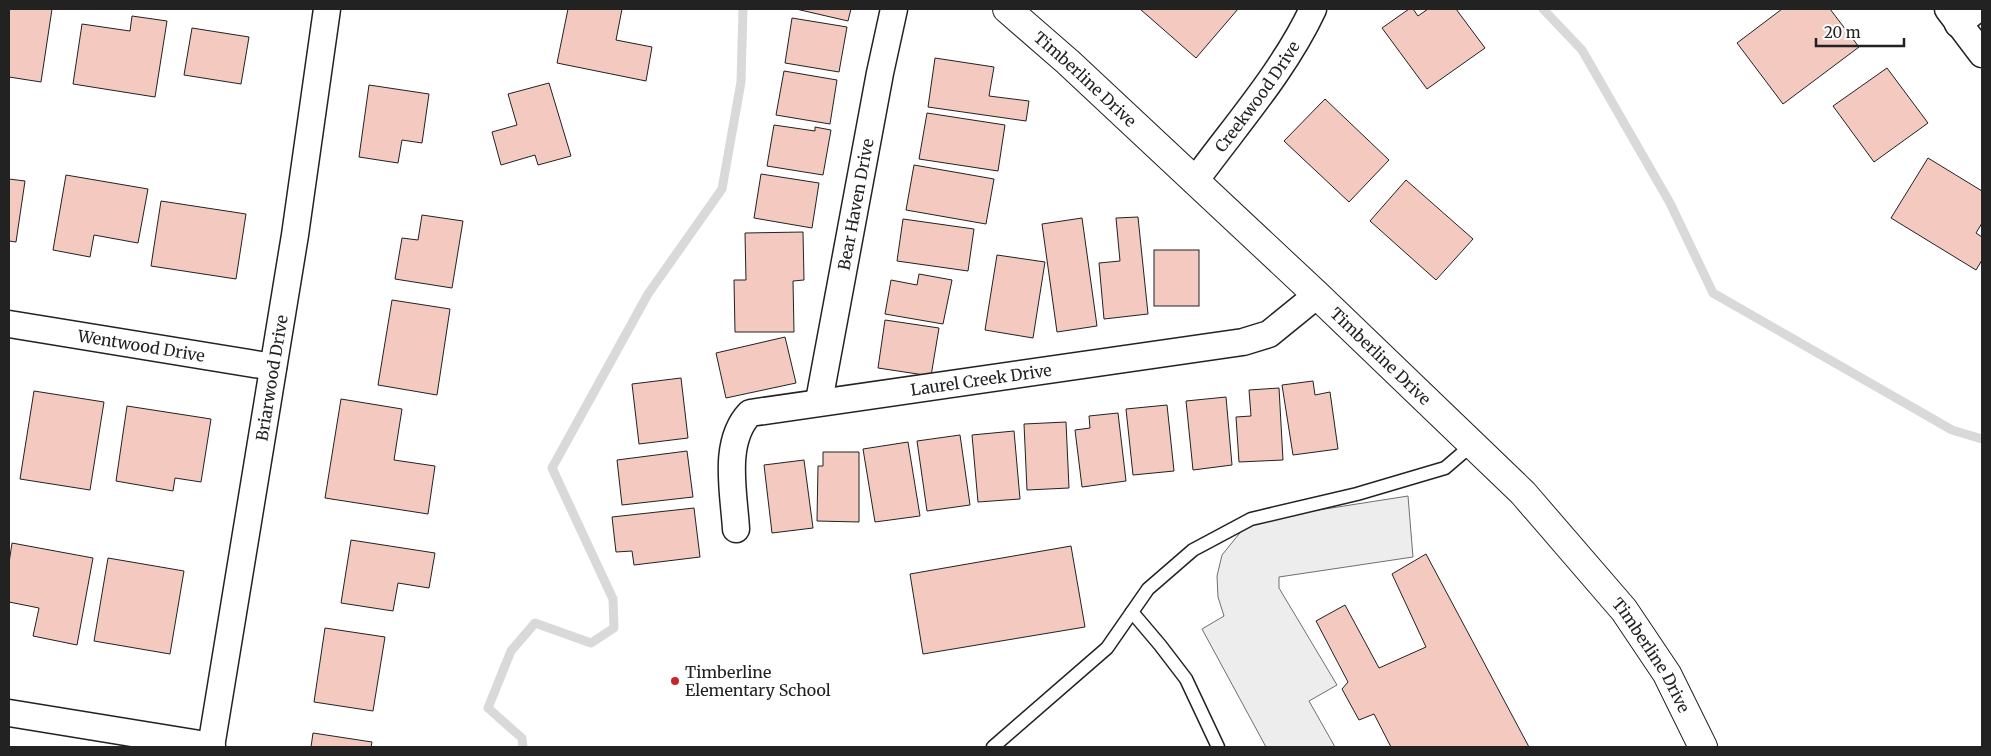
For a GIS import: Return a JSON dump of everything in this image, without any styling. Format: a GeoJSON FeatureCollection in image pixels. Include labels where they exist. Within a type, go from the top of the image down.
{"type":"FeatureCollection","features":[{"type":"Feature","properties":{"kind":"street","name":"Briarwood Drive"},"geometry":{"type":"LineString","coordinates":[[212,747],[273,367],[327,9]]}},
{"type":"Feature","properties":{"kind":"street","name":"Bear Haven Drive"},"geometry":{"type":"LineString","coordinates":[[819,401],[878,83],[894,9]]}},
{"type":"Feature","properties":{"kind":"street","name":"Timberline Drive"},"geometry":{"type":"LineString","coordinates":[[1007,9],[1317,295],[1523,493],[1624,610],[1666,674],[1702,747]]}},
{"type":"Feature","properties":{"kind":"street","name":"Creekwood Drive"},"geometry":{"type":"LineString","coordinates":[[1195,181],[1269,80],[1305,25],[1313,9]]}},
{"type":"Feature","properties":{"kind":"street"},"geometry":{"type":"LineString","coordinates":[[1961,14],[1982,54]]}},
{"type":"Feature","properties":{"kind":"street","name":"Laurel Creek Drive"},"geometry":{"type":"LineString","coordinates":[[736,529],[732,452],[741,422],[750,412],[1243,342],[1269,334],[1317,295]]}},
{"type":"Feature","properties":{"kind":"street","name":"Wentwood Drive"},"geometry":{"type":"LineString","coordinates":[[9,324],[273,367]]}},
{"type":"Feature","properties":{"kind":"street"},"geometry":{"type":"LineString","coordinates":[[9,714],[212,747]]}},
{"type":"Feature","properties":{"kind":"lane"},"geometry":{"type":"LineString","coordinates":[[993,747],[1107,648],[1148,589],[1193,550],[1251,519],[1357,494],[1445,468],[1473,444]]}},
{"type":"Feature","properties":{"kind":"lane"},"geometry":{"type":"LineString","coordinates":[[1132,612],[1160,644],[1186,679],[1218,747]]}},
{"type":"Feature","properties":{"kind":"shaded area"},"geometry":{"type":"Polygon","coordinates":[[[1408,496],[1413,557],[1279,577],[1279,588],[1337,685],[1309,701],[1335,747],[1266,747],[1202,629],[1224,616],[1218,597],[1217,576],[1222,555],[1243,529],[1261,519],[1408,496]]]}},
{"type":"Feature","properties":{"kind":"building"},"geometry":{"type":"Polygon","coordinates":[[[9,9],[52,9],[41,82],[9,77],[9,9]]]}},
{"type":"Feature","properties":{"kind":"building"},"geometry":{"type":"Polygon","coordinates":[[[568,9],[622,9],[616,40],[652,47],[646,81],[557,63],[568,9]]]}},
{"type":"Feature","properties":{"kind":"building"},"geometry":{"type":"Polygon","coordinates":[[[796,9],[851,9],[848,21],[796,9]]]}},
{"type":"Feature","properties":{"kind":"building"},"geometry":{"type":"Polygon","coordinates":[[[1140,9],[1238,9],[1196,58],[1140,9]]]}},
{"type":"Feature","properties":{"kind":"building"},"geometry":{"type":"Polygon","coordinates":[[[1409,9],[1413,9],[1418,16],[1428,9],[1456,9],[1485,48],[1427,89],[1382,28],[1409,9]]]}},
{"type":"Feature","properties":{"kind":"building"},"geometry":{"type":"Polygon","coordinates":[[[1782,9],[1830,9],[1859,47],[1783,104],[1737,43],[1782,9]]]}},
{"type":"Feature","properties":{"kind":"building"},"geometry":{"type":"Polygon","coordinates":[[[132,16],[167,21],[155,97],[73,84],[82,24],[130,31],[132,16]]]}},
{"type":"Feature","properties":{"kind":"building"},"geometry":{"type":"Polygon","coordinates":[[[792,18],[847,27],[839,72],[785,63],[792,18]]]}},
{"type":"Feature","properties":{"kind":"building"},"geometry":{"type":"Polygon","coordinates":[[[192,28],[249,37],[241,84],[184,75],[192,28]]]}},
{"type":"Feature","properties":{"kind":"building"},"geometry":{"type":"Polygon","coordinates":[[[935,58],[994,67],[989,96],[1029,101],[1026,121],[928,107],[935,58]]]}},
{"type":"Feature","properties":{"kind":"building"},"geometry":{"type":"Polygon","coordinates":[[[1887,68],[1928,123],[1874,162],[1833,106],[1887,68]]]}},
{"type":"Feature","properties":{"kind":"building"},"geometry":{"type":"Polygon","coordinates":[[[784,71],[837,80],[830,124],[776,115],[784,71]]]}},
{"type":"Feature","properties":{"kind":"building"},"geometry":{"type":"Polygon","coordinates":[[[549,83],[571,156],[538,165],[535,155],[501,165],[492,132],[517,125],[508,94],[549,83]]]}},
{"type":"Feature","properties":{"kind":"building"},"geometry":{"type":"Polygon","coordinates":[[[369,85],[429,94],[422,143],[402,140],[398,163],[359,157],[369,85]]]}},
{"type":"Feature","properties":{"kind":"building"},"geometry":{"type":"Polygon","coordinates":[[[1325,99],[1389,160],[1349,202],[1284,141],[1325,99]]]}},
{"type":"Feature","properties":{"kind":"building"},"geometry":{"type":"Polygon","coordinates":[[[927,113],[1005,125],[998,171],[919,159],[927,113]]]}},
{"type":"Feature","properties":{"kind":"building"},"geometry":{"type":"Polygon","coordinates":[[[774,125],[815,131],[815,127],[831,130],[823,175],[767,166],[774,125]]]}},
{"type":"Feature","properties":{"kind":"building"},"geometry":{"type":"Polygon","coordinates":[[[1928,158],[1982,191],[1982,223],[1976,233],[1982,237],[1982,260],[1976,270],[1891,218],[1928,158]]]}},
{"type":"Feature","properties":{"kind":"building"},"geometry":{"type":"Polygon","coordinates":[[[914,165],[994,179],[986,224],[906,210],[914,165]]]}},
{"type":"Feature","properties":{"kind":"building"},"geometry":{"type":"Polygon","coordinates":[[[761,174],[819,183],[812,228],[754,218],[761,174]]]}},
{"type":"Feature","properties":{"kind":"building"},"geometry":{"type":"Polygon","coordinates":[[[66,175],[148,189],[138,243],[94,235],[90,257],[53,250],[66,175]]]}},
{"type":"Feature","properties":{"kind":"building"},"geometry":{"type":"Polygon","coordinates":[[[9,179],[25,181],[16,242],[9,241],[9,179]]]}},
{"type":"Feature","properties":{"kind":"building"},"geometry":{"type":"Polygon","coordinates":[[[1406,180],[1473,239],[1436,280],[1370,221],[1406,180]]]}},
{"type":"Feature","properties":{"kind":"building"},"geometry":{"type":"Polygon","coordinates":[[[161,201],[246,214],[236,279],[151,266],[161,201]]]}},
{"type":"Feature","properties":{"kind":"building"},"geometry":{"type":"Polygon","coordinates":[[[422,215],[463,221],[452,288],[395,279],[402,238],[418,240],[422,215]]]}},
{"type":"Feature","properties":{"kind":"building"},"geometry":{"type":"Polygon","coordinates":[[[1138,217],[1148,314],[1104,319],[1099,263],[1120,261],[1116,218],[1138,217]]]}},
{"type":"Feature","properties":{"kind":"building"},"geometry":{"type":"Polygon","coordinates":[[[1082,218],[1097,326],[1057,332],[1042,224],[1082,218]]]}},
{"type":"Feature","properties":{"kind":"building"},"geometry":{"type":"Polygon","coordinates":[[[903,219],[974,229],[968,271],[897,261],[903,219]]]}},
{"type":"Feature","properties":{"kind":"building"},"geometry":{"type":"Polygon","coordinates":[[[803,232],[804,280],[793,281],[794,332],[735,332],[734,280],[746,280],[745,233],[803,232]]]}},
{"type":"Feature","properties":{"kind":"building"},"geometry":{"type":"Polygon","coordinates":[[[1154,250],[1199,250],[1199,306],[1154,306],[1154,250]]]}},
{"type":"Feature","properties":{"kind":"building"},"geometry":{"type":"Polygon","coordinates":[[[997,255],[1045,262],[1033,338],[985,330],[997,255]]]}},
{"type":"Feature","properties":{"kind":"building"},"geometry":{"type":"Polygon","coordinates":[[[919,274],[952,280],[943,324],[885,314],[891,280],[917,285],[919,274]]]}},
{"type":"Feature","properties":{"kind":"building"},"geometry":{"type":"Polygon","coordinates":[[[392,300],[450,309],[437,395],[378,385],[392,300]]]}},
{"type":"Feature","properties":{"kind":"building"},"geometry":{"type":"Polygon","coordinates":[[[885,320],[939,328],[931,376],[878,368],[885,320]]]}},
{"type":"Feature","properties":{"kind":"building"},"geometry":{"type":"Polygon","coordinates":[[[785,337],[796,383],[726,398],[716,353],[785,337]]]}},
{"type":"Feature","properties":{"kind":"building"},"geometry":{"type":"Polygon","coordinates":[[[681,378],[688,438],[639,444],[632,384],[681,378]]]}},
{"type":"Feature","properties":{"kind":"building"},"geometry":{"type":"Polygon","coordinates":[[[1313,381],[1315,395],[1330,392],[1338,449],[1293,455],[1282,385],[1313,381]]]}},
{"type":"Feature","properties":{"kind":"building"},"geometry":{"type":"Polygon","coordinates":[[[1279,388],[1283,460],[1239,462],[1236,417],[1251,416],[1249,390],[1279,388]]]}},
{"type":"Feature","properties":{"kind":"building"},"geometry":{"type":"Polygon","coordinates":[[[34,391],[104,402],[90,490],[20,479],[34,391]]]}},
{"type":"Feature","properties":{"kind":"building"},"geometry":{"type":"Polygon","coordinates":[[[1226,397],[1232,465],[1193,470],[1186,401],[1226,397]]]}},
{"type":"Feature","properties":{"kind":"building"},"geometry":{"type":"Polygon","coordinates":[[[341,399],[402,409],[394,460],[435,466],[428,514],[325,498],[341,399]]]}},
{"type":"Feature","properties":{"kind":"building"},"geometry":{"type":"Polygon","coordinates":[[[1167,405],[1174,471],[1133,475],[1126,409],[1167,405]]]}},
{"type":"Feature","properties":{"kind":"building"},"geometry":{"type":"Polygon","coordinates":[[[127,406],[211,419],[201,482],[175,478],[173,491],[116,481],[127,406]]]}},
{"type":"Feature","properties":{"kind":"building"},"geometry":{"type":"Polygon","coordinates":[[[1118,413],[1126,481],[1082,487],[1075,430],[1090,428],[1089,416],[1118,413]]]}},
{"type":"Feature","properties":{"kind":"building"},"geometry":{"type":"Polygon","coordinates":[[[1066,422],[1069,488],[1027,490],[1024,424],[1066,422]]]}},
{"type":"Feature","properties":{"kind":"building"},"geometry":{"type":"Polygon","coordinates":[[[1014,431],[1020,499],[978,502],[972,435],[1014,431]]]}},
{"type":"Feature","properties":{"kind":"building"},"geometry":{"type":"Polygon","coordinates":[[[960,435],[970,505],[927,511],[917,441],[960,435]]]}},
{"type":"Feature","properties":{"kind":"building"},"geometry":{"type":"Polygon","coordinates":[[[908,442],[920,516],[875,522],[863,449],[908,442]]]}},
{"type":"Feature","properties":{"kind":"building"},"geometry":{"type":"Polygon","coordinates":[[[687,451],[693,497],[622,505],[617,460],[687,451]]]}},
{"type":"Feature","properties":{"kind":"building"},"geometry":{"type":"Polygon","coordinates":[[[823,452],[859,452],[859,522],[817,521],[818,466],[823,466],[823,452]]]}},
{"type":"Feature","properties":{"kind":"building"},"geometry":{"type":"Polygon","coordinates":[[[804,460],[813,528],[772,533],[764,465],[804,460]]]}},
{"type":"Feature","properties":{"kind":"building"},"geometry":{"type":"Polygon","coordinates":[[[694,508],[700,557],[634,565],[632,551],[616,552],[612,517],[694,508]]]}},
{"type":"Feature","properties":{"kind":"building"},"geometry":{"type":"Polygon","coordinates":[[[351,540],[435,553],[429,588],[398,583],[393,611],[341,603],[351,540]]]}},
{"type":"Feature","properties":{"kind":"building"},"geometry":{"type":"Polygon","coordinates":[[[12,543],[93,558],[77,645],[33,636],[39,608],[9,602],[9,563],[12,543]]]}},
{"type":"Feature","properties":{"kind":"building"},"geometry":{"type":"Polygon","coordinates":[[[1071,546],[1085,627],[923,654],[910,574],[1071,546]]]}},
{"type":"Feature","properties":{"kind":"building"},"geometry":{"type":"Polygon","coordinates":[[[1426,554],[1529,747],[1391,747],[1374,714],[1359,720],[1342,689],[1348,682],[1316,621],[1345,605],[1379,668],[1426,647],[1392,574],[1426,554]]]}},
{"type":"Feature","properties":{"kind":"building"},"geometry":{"type":"Polygon","coordinates":[[[108,558],[184,571],[170,654],[94,641],[108,558]]]}},
{"type":"Feature","properties":{"kind":"building"},"geometry":{"type":"Polygon","coordinates":[[[325,628],[385,637],[373,711],[314,702],[325,628]]]}},
{"type":"Feature","properties":{"kind":"building"},"geometry":{"type":"Polygon","coordinates":[[[313,733],[372,742],[371,747],[311,747],[313,733]]]}},
{"type":"Feature","properties":{"kind":"waterway"},"geometry":{"type":"LineString","coordinates":[[523,747],[522,738],[488,708],[511,651],[535,623],[591,643],[614,628],[613,599],[552,468],[648,294],[722,189],[741,82],[743,9]]}},
{"type":"Feature","properties":{"kind":"waterway"},"geometry":{"type":"LineString","coordinates":[[1543,9],[1582,50],[1670,203],[1713,293],[1952,430],[1982,439]]}},
{"type":"Feature","properties":{"kind":"place","name":"Timberline Elementary School"},"geometry":{"type":"Point","coordinates":[675,681]}}]}
